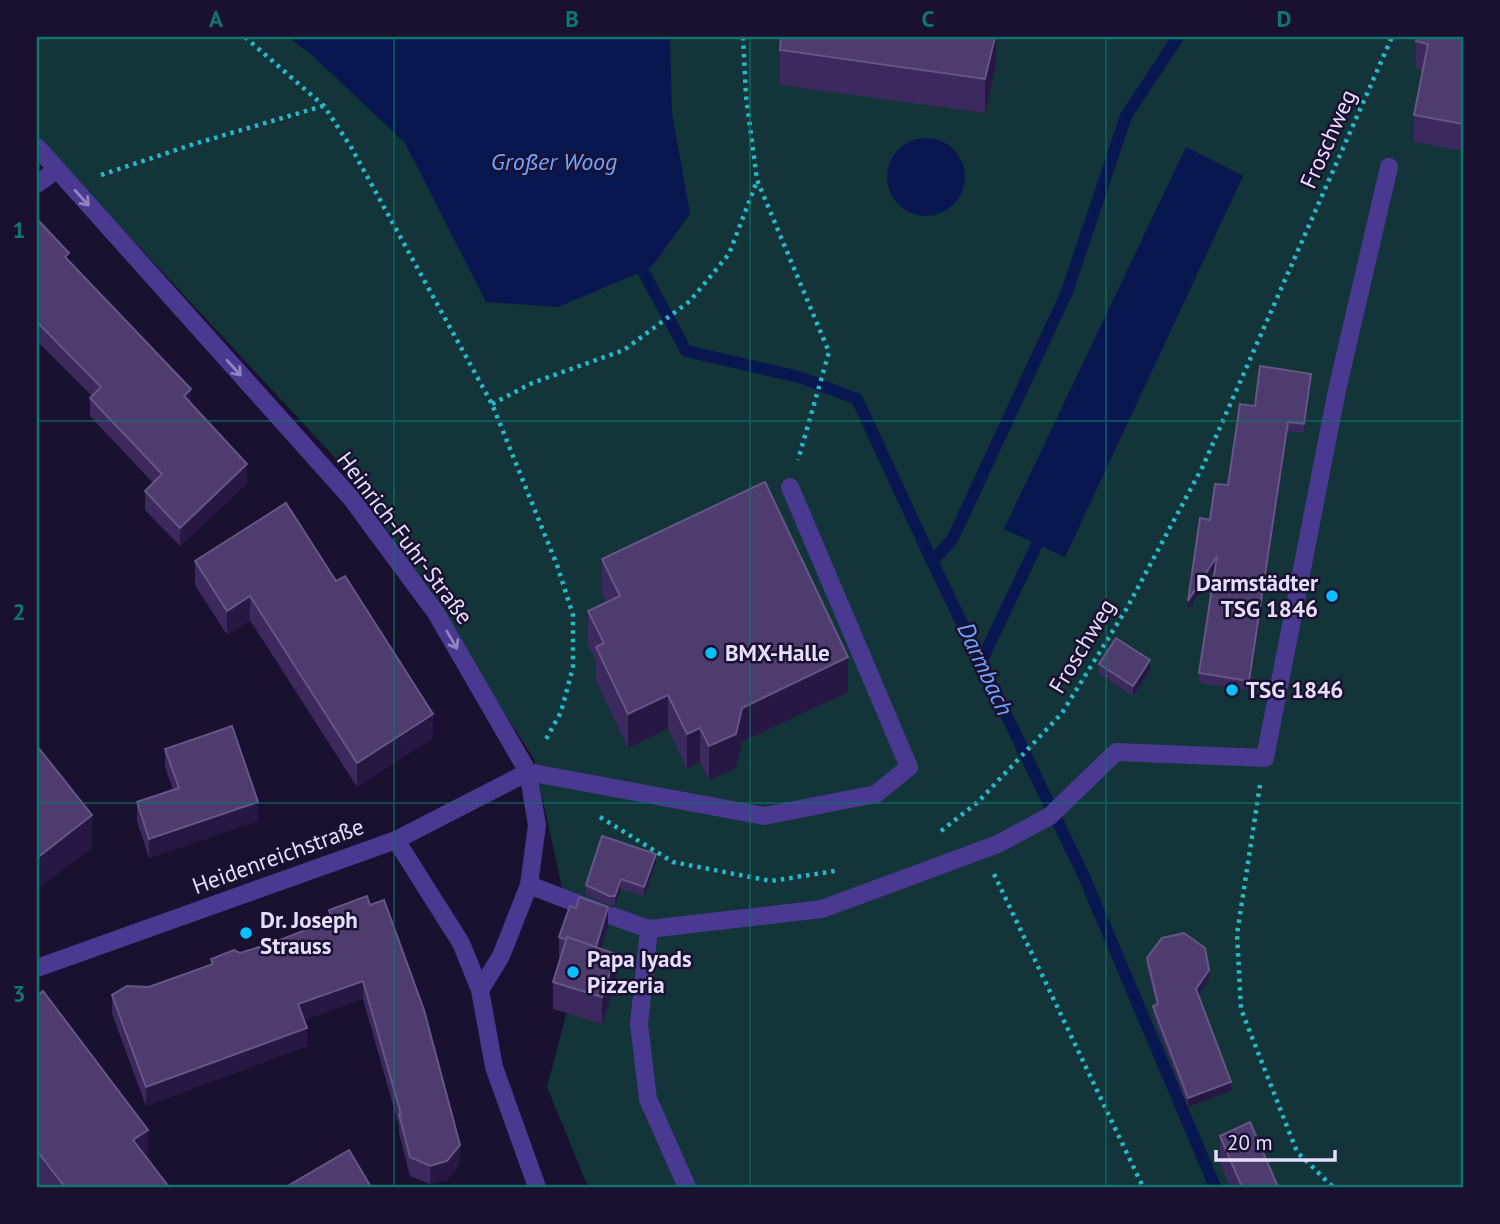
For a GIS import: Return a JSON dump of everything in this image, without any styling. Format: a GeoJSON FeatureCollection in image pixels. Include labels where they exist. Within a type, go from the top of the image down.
{"type":"FeatureCollection","features":[{"type":"Feature","properties":{"kind":"street","name":"Heinrich-Fuhr-Straße"},"geometry":{"type":"LineString","coordinates":[[37,147],[351,498],[436,613],[528,772],[537,825],[529,885],[501,956],[480,990]]}},
{"type":"Feature","properties":{"kind":"street"},"geometry":{"type":"LineString","coordinates":[[529,885],[649,929],[822,909],[990,847],[1050,816],[1116,752],[1265,758],[1337,390],[1389,167]]}},
{"type":"Feature","properties":{"kind":"street"},"geometry":{"type":"LineString","coordinates":[[37,184],[56,170]]}},
{"type":"Feature","properties":{"kind":"street"},"geometry":{"type":"LineString","coordinates":[[528,772],[764,817],[876,794],[909,767],[790,487]]}},
{"type":"Feature","properties":{"kind":"street","name":"Heidenreichstraße"},"geometry":{"type":"LineString","coordinates":[[37,968],[396,840],[528,772]]}},
{"type":"Feature","properties":{"kind":"street"},"geometry":{"type":"LineString","coordinates":[[396,840],[461,943],[480,990],[494,1067],[537,1187]]}},
{"type":"Feature","properties":{"kind":"street"},"geometry":{"type":"LineString","coordinates":[[649,929],[639,1024],[648,1099],[687,1187]]}},
{"type":"Feature","properties":{"kind":"path"},"geometry":{"type":"LineString","coordinates":[[245,37],[324,106],[351,148],[492,404],[557,565],[573,615],[573,667],[561,712],[528,772]]}},
{"type":"Feature","properties":{"kind":"path"},"geometry":{"type":"LineString","coordinates":[[743,37],[746,96],[757,180],[829,352],[796,464]]}},
{"type":"Feature","properties":{"kind":"path","name":"Froschweg"},"geometry":{"type":"LineString","coordinates":[[935,834],[947,828],[978,802],[1062,713],[1127,608],[1203,466],[1392,37]]}},
{"type":"Feature","properties":{"kind":"path"},"geometry":{"type":"LineString","coordinates":[[70,186],[194,144],[324,106]]}},
{"type":"Feature","properties":{"kind":"path"},"geometry":{"type":"LineString","coordinates":[[492,404],[532,383],[624,350],[690,302],[729,254],[757,180]]}},
{"type":"Feature","properties":{"kind":"path"},"geometry":{"type":"LineString","coordinates":[[1265,758],[1237,934],[1241,1009],[1297,1152],[1333,1187]]}},
{"type":"Feature","properties":{"kind":"path"},"geometry":{"type":"LineString","coordinates":[[595,814],[673,862],[771,881],[835,870]]}},
{"type":"Feature","properties":{"kind":"path"},"geometry":{"type":"LineString","coordinates":[[990,847],[1006,896],[1143,1187]]}},
{"type":"Feature","properties":{"kind":"green space"},"geometry":{"type":"Polygon","coordinates":[[[37,37],[1463,37],[1463,1187],[588,1187],[547,1087],[579,966],[534,759],[352,476],[37,137],[37,37]]]}},
{"type":"Feature","properties":{"kind":"water","name":"Großer Woog"},"geometry":{"type":"Polygon","coordinates":[[[288,37],[670,37],[672,113],[690,214],[653,265],[643,271],[558,307],[486,302],[405,143],[312,55],[288,37]]]}},
{"type":"Feature","properties":{"kind":"water"},"geometry":{"type":"Polygon","coordinates":[[[918,138],[934,138],[948,144],[959,155],[965,169],[965,185],[959,199],[948,210],[934,216],[918,216],[904,210],[893,199],[887,185],[887,169],[893,155],[904,144],[918,138]]]}},
{"type":"Feature","properties":{"kind":"water"},"geometry":{"type":"Polygon","coordinates":[[[1186,147],[1243,176],[1065,557],[1004,529],[1186,147]]]}},
{"type":"Feature","properties":{"kind":"building"},"geometry":{"type":"Polygon","coordinates":[[[781,37],[995,37],[985,79],[780,50],[781,37]]]}},
{"type":"Feature","properties":{"kind":"building"},"geometry":{"type":"Polygon","coordinates":[[[1417,37],[1463,37],[1463,124],[1414,115],[1428,44],[1416,41],[1417,37]]]}},
{"type":"Feature","properties":{"kind":"building"},"geometry":{"type":"Polygon","coordinates":[[[37,219],[69,253],[65,257],[191,389],[184,396],[247,464],[180,528],[145,491],[162,474],[90,398],[101,387],[37,322],[37,219]]]}},
{"type":"Feature","properties":{"kind":"building"},"geometry":{"type":"Polygon","coordinates":[[[1260,366],[1311,374],[1304,424],[1288,422],[1249,681],[1199,673],[1217,556],[1188,601],[1200,518],[1210,520],[1215,484],[1228,485],[1240,404],[1255,406],[1260,366]]]}},
{"type":"Feature","properties":{"kind":"building","name":"BMX-Halle"},"geometry":{"type":"Polygon","coordinates":[[[765,482],[848,657],[742,708],[736,734],[709,746],[700,728],[687,734],[668,695],[628,714],[596,647],[604,643],[588,611],[620,596],[602,559],[765,482]]]}},
{"type":"Feature","properties":{"kind":"building"},"geometry":{"type":"Polygon","coordinates":[[[286,503],[336,581],[345,576],[433,714],[357,763],[250,596],[227,611],[195,561],[286,503]]]}},
{"type":"Feature","properties":{"kind":"building"},"geometry":{"type":"Polygon","coordinates":[[[1116,638],[1150,660],[1133,686],[1099,664],[1116,638]]]}},
{"type":"Feature","properties":{"kind":"building"},"geometry":{"type":"Polygon","coordinates":[[[232,726],[258,802],[149,839],[137,802],[179,788],[165,749],[232,726]]]}},
{"type":"Feature","properties":{"kind":"building"},"geometry":{"type":"Polygon","coordinates":[[[37,746],[92,815],[37,858],[37,746]]]}},
{"type":"Feature","properties":{"kind":"building"},"geometry":{"type":"Polygon","coordinates":[[[602,836],[656,854],[644,887],[621,879],[615,896],[609,896],[586,885],[602,836]]]}},
{"type":"Feature","properties":{"kind":"building"},"geometry":{"type":"Polygon","coordinates":[[[367,896],[370,905],[384,900],[424,1010],[460,1145],[447,1161],[430,1166],[410,1157],[401,1114],[363,981],[298,1004],[307,1028],[146,1087],[112,995],[127,986],[149,987],[213,964],[211,959],[234,950],[240,953],[332,920],[329,910],[367,896]]]}},
{"type":"Feature","properties":{"kind":"building"},"geometry":{"type":"Polygon","coordinates":[[[579,897],[608,907],[596,947],[559,937],[570,906],[576,908],[579,897]]]}},
{"type":"Feature","properties":{"kind":"building"},"geometry":{"type":"Polygon","coordinates":[[[1184,933],[1205,948],[1209,970],[1196,989],[1231,1082],[1188,1098],[1153,1006],[1158,1004],[1147,958],[1162,938],[1184,933]]]}},
{"type":"Feature","properties":{"kind":"building"},"geometry":{"type":"Polygon","coordinates":[[[567,937],[616,954],[602,997],[553,982],[567,937]]]}},
{"type":"Feature","properties":{"kind":"building"},"geometry":{"type":"Polygon","coordinates":[[[43,991],[148,1130],[133,1140],[169,1187],[65,1187],[37,1151],[37,996],[43,991]]]}},
{"type":"Feature","properties":{"kind":"building"},"geometry":{"type":"Polygon","coordinates":[[[1250,1122],[1278,1187],[1242,1187],[1220,1136],[1250,1122]]]}},
{"type":"Feature","properties":{"kind":"building"},"geometry":{"type":"Polygon","coordinates":[[[349,1150],[371,1187],[286,1187],[349,1150]]]}},
{"type":"Feature","properties":{"kind":"waterway"},"geometry":{"type":"LineString","coordinates":[[932,561],[952,540],[1067,292],[1126,116],[1178,37]]}},
{"type":"Feature","properties":{"kind":"waterway","name":"Darmbach"},"geometry":{"type":"LineString","coordinates":[[643,271],[686,351],[799,377],[857,399],[1083,874],[1215,1187]]}},
{"type":"Feature","properties":{"kind":"waterway"},"geometry":{"type":"LineString","coordinates":[[981,662],[1037,544]]}},
{"type":"Feature","properties":{"kind":"place","name":"Darmstädter TSG 1846"},"geometry":{"type":"Point","coordinates":[1332,596]}},
{"type":"Feature","properties":{"kind":"place","name":"BMX-Halle"},"geometry":{"type":"Point","coordinates":[711,653]}},
{"type":"Feature","properties":{"kind":"place","name":"TSG 1846"},"geometry":{"type":"Point","coordinates":[1232,690]}},
{"type":"Feature","properties":{"kind":"place","name":"Dr. Joseph Strauss"},"geometry":{"type":"Point","coordinates":[246,933]}},
{"type":"Feature","properties":{"kind":"place","name":"Papa Iyads Pizzeria"},"geometry":{"type":"Point","coordinates":[573,972]}}]}
